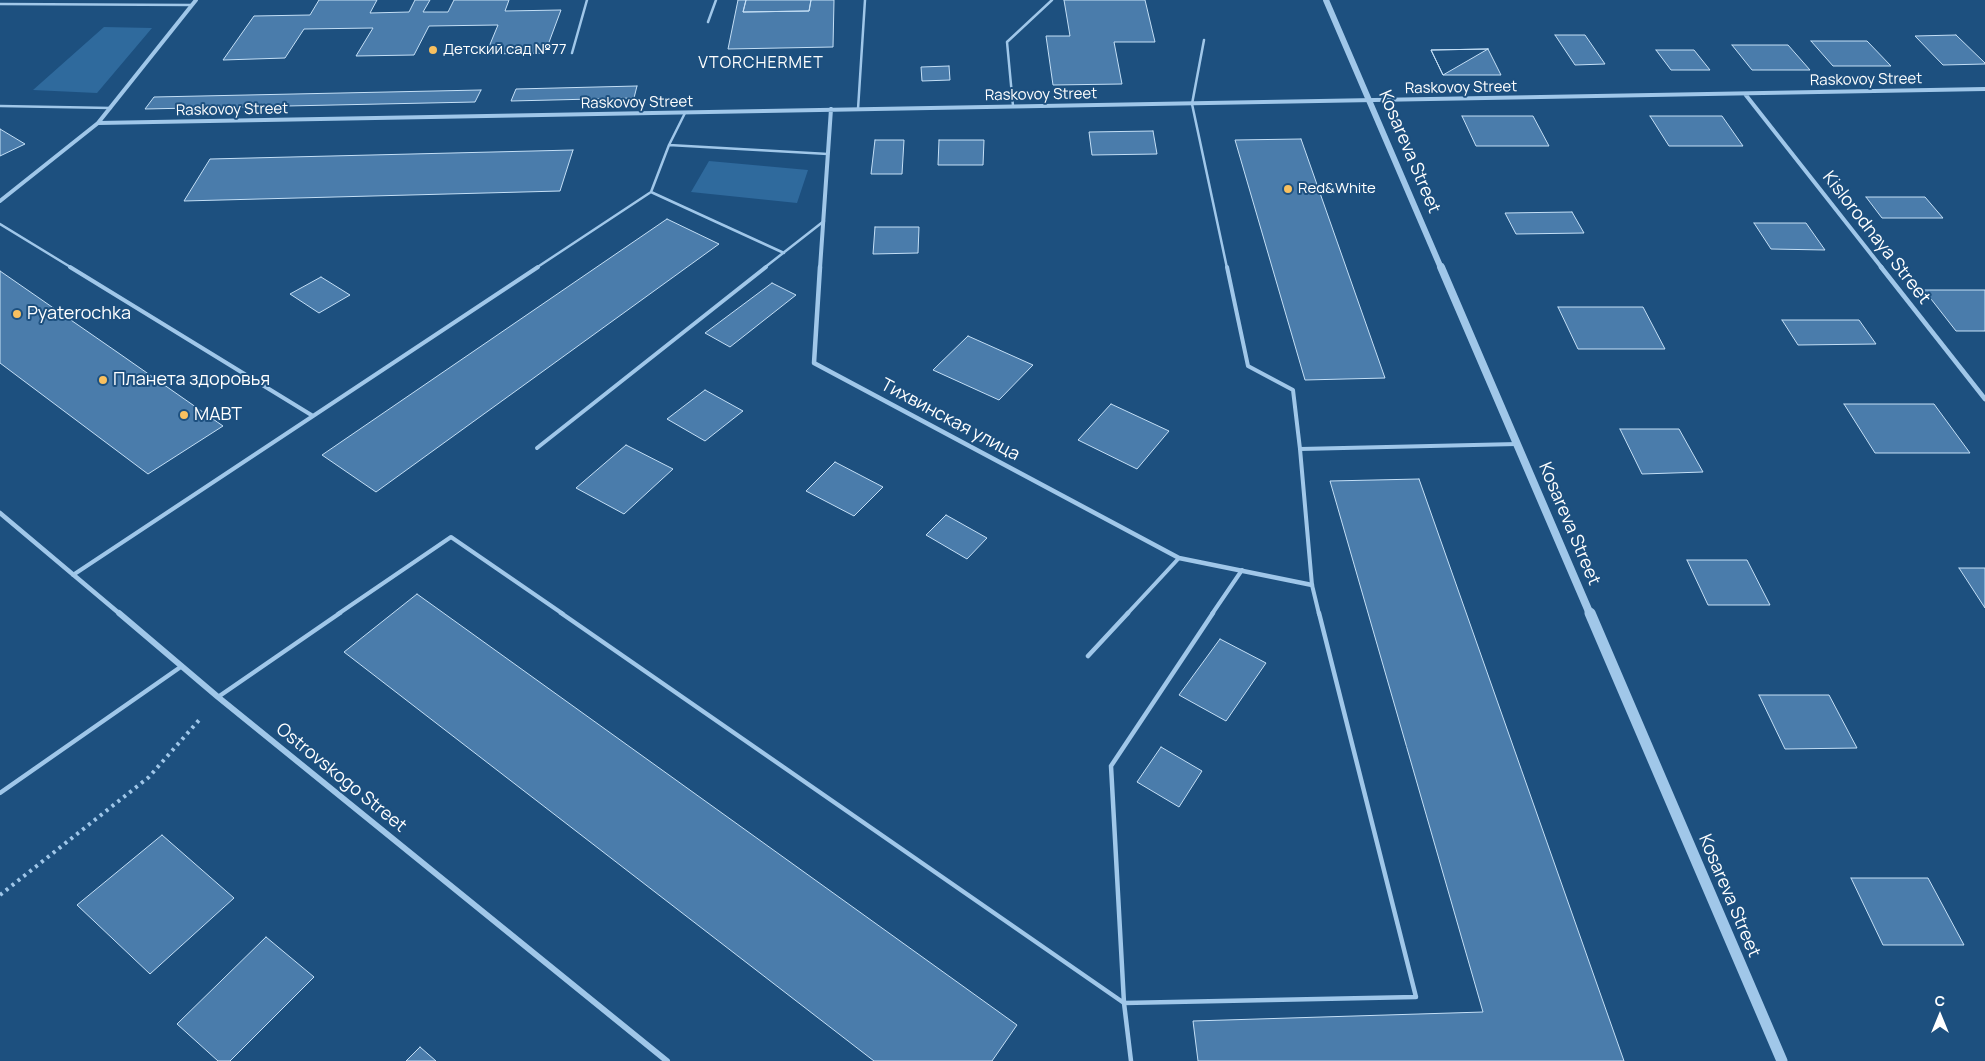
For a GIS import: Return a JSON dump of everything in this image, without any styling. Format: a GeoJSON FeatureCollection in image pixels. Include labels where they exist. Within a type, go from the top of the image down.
{"type":"FeatureCollection","features":[{"type":"Feature","properties":{"kind":"street"},"geometry":{"type":"LineString","coordinates":[[0,202],[98,123],[196,0]]}},
{"type":"Feature","properties":{"kind":"street","name":"Kosareva Street"},"geometry":{"type":"LineString","coordinates":[[1326,0],[1782,1061]]}},
{"type":"Feature","properties":{"kind":"street","name":"Raskovoy Street"},"geometry":{"type":"LineString","coordinates":[[98,123],[1985,89]]}},
{"type":"Feature","properties":{"kind":"street","name":"Kislorodnaya Street"},"geometry":{"type":"LineString","coordinates":[[1745,94],[1985,400]]}},
{"type":"Feature","properties":{"kind":"street","name":"Тихвинская улица"},"geometry":{"type":"LineString","coordinates":[[832,109],[814,363],[1179,558],[1312,585]]}},
{"type":"Feature","properties":{"kind":"street","name":"Ostrovskogo Street"},"geometry":{"type":"LineString","coordinates":[[0,513],[218,698],[667,1061]]}},
{"type":"Feature","properties":{"kind":"lane"},"geometry":{"type":"LineString","coordinates":[[572,54],[587,0]]}},
{"type":"Feature","properties":{"kind":"lane"},"geometry":{"type":"LineString","coordinates":[[708,22],[716,0]]}},
{"type":"Feature","properties":{"kind":"lane"},"geometry":{"type":"LineString","coordinates":[[858,109],[865,0]]}},
{"type":"Feature","properties":{"kind":"lane"},"geometry":{"type":"LineString","coordinates":[[1013,106],[1007,42],[1052,0]]}},
{"type":"Feature","properties":{"kind":"lane"},"geometry":{"type":"LineString","coordinates":[[0,4],[192,5]]}},
{"type":"Feature","properties":{"kind":"lane"},"geometry":{"type":"LineString","coordinates":[[218,698],[451,537],[1124,1003],[1416,997],[1312,585],[1293,390],[1248,366],[1192,104],[1204,40]]}},
{"type":"Feature","properties":{"kind":"lane"},"geometry":{"type":"LineString","coordinates":[[0,106],[110,108]]}},
{"type":"Feature","properties":{"kind":"lane"},"geometry":{"type":"LineString","coordinates":[[73,575],[651,192],[669,145],[685,113]]}},
{"type":"Feature","properties":{"kind":"lane"},"geometry":{"type":"LineString","coordinates":[[669,145],[828,154]]}},
{"type":"Feature","properties":{"kind":"lane"},"geometry":{"type":"LineString","coordinates":[[651,192],[784,253]]}},
{"type":"Feature","properties":{"kind":"lane"},"geometry":{"type":"LineString","coordinates":[[537,448],[824,221]]}},
{"type":"Feature","properties":{"kind":"lane"},"geometry":{"type":"LineString","coordinates":[[0,224],[313,416]]}},
{"type":"Feature","properties":{"kind":"lane"},"geometry":{"type":"LineString","coordinates":[[1300,449],[1517,444]]}},
{"type":"Feature","properties":{"kind":"lane"},"geometry":{"type":"LineString","coordinates":[[1088,656],[1179,558]]}},
{"type":"Feature","properties":{"kind":"lane"},"geometry":{"type":"LineString","coordinates":[[1131,1061],[1124,1003],[1111,766],[1242,570]]}},
{"type":"Feature","properties":{"kind":"lane"},"geometry":{"type":"LineString","coordinates":[[0,793],[182,666]]}},
{"type":"Feature","properties":{"kind":"path"},"geometry":{"type":"LineString","coordinates":[[0,895],[149,777],[218,698]]}},
{"type":"Feature","properties":{"kind":"shaded area"},"geometry":{"type":"Polygon","coordinates":[[[104,27],[152,28],[97,93],[33,90],[104,27]]]}},
{"type":"Feature","properties":{"kind":"shaded area"},"geometry":{"type":"Polygon","coordinates":[[[709,161],[808,170],[797,203],[691,192],[709,161]]]}},
{"type":"Feature","properties":{"kind":"building"},"geometry":{"type":"Polygon","coordinates":[[[319,0],[377,0],[370,13],[409,12],[415,0],[430,0],[423,12],[448,12],[454,0],[509,0],[505,11],[561,10],[545,53],[486,54],[498,25],[429,26],[414,55],[356,56],[373,28],[304,29],[285,58],[223,60],[254,16],[310,15],[319,0]]]}},
{"type":"Feature","properties":{"kind":"building"},"geometry":{"type":"Polygon","coordinates":[[[738,0],[746,0],[743,12],[809,11],[811,0],[834,0],[833,47],[728,49],[738,0]]]}},
{"type":"Feature","properties":{"kind":"building"},"geometry":{"type":"Polygon","coordinates":[[[746,0],[811,0],[809,11],[743,12],[746,0]]]}},
{"type":"Feature","properties":{"kind":"building"},"geometry":{"type":"Polygon","coordinates":[[[1064,0],[1145,0],[1155,42],[1114,42],[1122,84],[1053,85],[1046,36],[1070,36],[1064,0]]]}},
{"type":"Feature","properties":{"kind":"building"},"geometry":{"type":"Polygon","coordinates":[[[1555,35],[1585,35],[1605,64],[1575,65],[1555,35]]]}},
{"type":"Feature","properties":{"kind":"building"},"geometry":{"type":"Polygon","coordinates":[[[1956,35],[1985,64],[1943,65],[1915,36],[1956,35]]]}},
{"type":"Feature","properties":{"kind":"building"},"geometry":{"type":"Polygon","coordinates":[[[1811,41],[1867,41],[1891,66],[1833,66],[1811,41]]]}},
{"type":"Feature","properties":{"kind":"building"},"geometry":{"type":"Polygon","coordinates":[[[1732,45],[1788,45],[1810,70],[1752,70],[1732,45]]]}},
{"type":"Feature","properties":{"kind":"building"},"geometry":{"type":"Polygon","coordinates":[[[1488,49],[1501,75],[1443,75],[1431,50],[1488,49]]]}},
{"type":"Feature","properties":{"kind":"building"},"geometry":{"type":"Polygon","coordinates":[[[1488,49],[1443,75],[1431,50],[1488,49]]]}},
{"type":"Feature","properties":{"kind":"building"},"geometry":{"type":"Polygon","coordinates":[[[1656,50],[1694,50],[1710,70],[1671,70],[1656,50]]]}},
{"type":"Feature","properties":{"kind":"building"},"geometry":{"type":"Polygon","coordinates":[[[949,66],[950,80],[922,81],[921,67],[949,66]]]}},
{"type":"Feature","properties":{"kind":"building"},"geometry":{"type":"Polygon","coordinates":[[[637,86],[634,98],[511,101],[516,89],[637,86]]]}},
{"type":"Feature","properties":{"kind":"building"},"geometry":{"type":"Polygon","coordinates":[[[481,90],[475,102],[145,109],[154,97],[481,90]]]}},
{"type":"Feature","properties":{"kind":"building"},"geometry":{"type":"Polygon","coordinates":[[[1462,116],[1533,116],[1549,146],[1476,146],[1462,116]]]}},
{"type":"Feature","properties":{"kind":"building"},"geometry":{"type":"Polygon","coordinates":[[[1650,116],[1722,116],[1743,146],[1669,146],[1650,116]]]}},
{"type":"Feature","properties":{"kind":"building"},"geometry":{"type":"Polygon","coordinates":[[[0,129],[25,144],[0,156],[0,129]]]}},
{"type":"Feature","properties":{"kind":"building"},"geometry":{"type":"Polygon","coordinates":[[[1153,131],[1157,154],[1092,155],[1089,132],[1153,131]]]}},
{"type":"Feature","properties":{"kind":"building"},"geometry":{"type":"Polygon","coordinates":[[[1301,139],[1385,378],[1305,380],[1235,140],[1301,139]]]}},
{"type":"Feature","properties":{"kind":"building"},"geometry":{"type":"Polygon","coordinates":[[[875,140],[904,140],[902,174],[871,174],[875,140]]]}},
{"type":"Feature","properties":{"kind":"building"},"geometry":{"type":"Polygon","coordinates":[[[939,140],[984,140],[983,165],[938,165],[939,140]]]}},
{"type":"Feature","properties":{"kind":"building"},"geometry":{"type":"Polygon","coordinates":[[[573,150],[560,191],[184,201],[210,159],[573,150]]]}},
{"type":"Feature","properties":{"kind":"building"},"geometry":{"type":"Polygon","coordinates":[[[1866,197],[1925,197],[1943,218],[1882,218],[1866,197]]]}},
{"type":"Feature","properties":{"kind":"building"},"geometry":{"type":"Polygon","coordinates":[[[1572,212],[1584,233],[1516,234],[1505,213],[1572,212]]]}},
{"type":"Feature","properties":{"kind":"building"},"geometry":{"type":"Polygon","coordinates":[[[667,219],[719,244],[376,492],[322,455],[667,219]]]}},
{"type":"Feature","properties":{"kind":"building"},"geometry":{"type":"Polygon","coordinates":[[[1754,223],[1806,223],[1825,250],[1771,249],[1754,223]]]}},
{"type":"Feature","properties":{"kind":"building"},"geometry":{"type":"Polygon","coordinates":[[[875,227],[919,227],[918,253],[873,254],[875,227]]]}},
{"type":"Feature","properties":{"kind":"building"},"geometry":{"type":"Polygon","coordinates":[[[0,271],[223,426],[148,474],[0,363],[0,271]]]}},
{"type":"Feature","properties":{"kind":"building"},"geometry":{"type":"Polygon","coordinates":[[[321,277],[350,295],[319,313],[290,294],[321,277]]]}},
{"type":"Feature","properties":{"kind":"building"},"geometry":{"type":"Polygon","coordinates":[[[772,283],[796,295],[730,347],[705,333],[772,283]]]}},
{"type":"Feature","properties":{"kind":"building"},"geometry":{"type":"Polygon","coordinates":[[[1924,290],[1985,290],[1985,331],[1956,331],[1924,290]]]}},
{"type":"Feature","properties":{"kind":"building"},"geometry":{"type":"Polygon","coordinates":[[[1558,307],[1643,307],[1665,349],[1578,349],[1558,307]]]}},
{"type":"Feature","properties":{"kind":"building"},"geometry":{"type":"Polygon","coordinates":[[[1782,320],[1859,320],[1876,344],[1798,345],[1782,320]]]}},
{"type":"Feature","properties":{"kind":"building"},"geometry":{"type":"Polygon","coordinates":[[[968,336],[1033,365],[999,400],[933,370],[968,336]]]}},
{"type":"Feature","properties":{"kind":"building"},"geometry":{"type":"Polygon","coordinates":[[[705,390],[743,411],[705,441],[667,419],[705,390]]]}},
{"type":"Feature","properties":{"kind":"building"},"geometry":{"type":"Polygon","coordinates":[[[1111,404],[1169,431],[1137,469],[1078,440],[1111,404]]]}},
{"type":"Feature","properties":{"kind":"building"},"geometry":{"type":"Polygon","coordinates":[[[1844,404],[1934,404],[1970,453],[1875,453],[1844,404]]]}},
{"type":"Feature","properties":{"kind":"building"},"geometry":{"type":"Polygon","coordinates":[[[1620,429],[1679,429],[1703,472],[1642,474],[1620,429]]]}},
{"type":"Feature","properties":{"kind":"building"},"geometry":{"type":"Polygon","coordinates":[[[626,445],[673,469],[624,514],[576,488],[626,445]]]}},
{"type":"Feature","properties":{"kind":"building"},"geometry":{"type":"Polygon","coordinates":[[[835,462],[883,487],[854,516],[806,491],[835,462]]]}},
{"type":"Feature","properties":{"kind":"building"},"geometry":{"type":"Polygon","coordinates":[[[1419,479],[1624,1061],[1198,1061],[1193,1021],[1483,1012],[1330,481],[1419,479]]]}},
{"type":"Feature","properties":{"kind":"building"},"geometry":{"type":"Polygon","coordinates":[[[946,515],[987,538],[967,559],[926,535],[946,515]]]}},
{"type":"Feature","properties":{"kind":"building"},"geometry":{"type":"Polygon","coordinates":[[[1687,560],[1747,560],[1770,605],[1708,605],[1687,560]]]}},
{"type":"Feature","properties":{"kind":"building"},"geometry":{"type":"Polygon","coordinates":[[[1959,568],[1985,568],[1985,608],[1959,568]]]}},
{"type":"Feature","properties":{"kind":"building"},"geometry":{"type":"Polygon","coordinates":[[[417,594],[1017,1025],[992,1061],[874,1061],[344,652],[417,594]]]}},
{"type":"Feature","properties":{"kind":"building"},"geometry":{"type":"Polygon","coordinates":[[[1220,639],[1266,663],[1226,721],[1179,695],[1220,639]]]}},
{"type":"Feature","properties":{"kind":"building"},"geometry":{"type":"Polygon","coordinates":[[[1759,695],[1829,695],[1857,748],[1785,749],[1759,695]]]}},
{"type":"Feature","properties":{"kind":"building"},"geometry":{"type":"Polygon","coordinates":[[[1161,747],[1202,771],[1179,807],[1137,782],[1161,747]]]}},
{"type":"Feature","properties":{"kind":"building"},"geometry":{"type":"Polygon","coordinates":[[[162,835],[234,898],[150,974],[77,905],[162,835]]]}},
{"type":"Feature","properties":{"kind":"building"},"geometry":{"type":"Polygon","coordinates":[[[1851,878],[1928,878],[1964,945],[1883,945],[1851,878]]]}},
{"type":"Feature","properties":{"kind":"building"},"geometry":{"type":"Polygon","coordinates":[[[266,937],[314,977],[230,1061],[218,1061],[177,1024],[266,937]]]}},
{"type":"Feature","properties":{"kind":"building"},"geometry":{"type":"Polygon","coordinates":[[[420,1047],[436,1061],[406,1061],[420,1047]]]}},
{"type":"Feature","properties":{"kind":"place","name":"Детский сад №77"},"geometry":{"type":"Point","coordinates":[433,50]}},
{"type":"Feature","properties":{"kind":"place","name":"Red&White"},"geometry":{"type":"Point","coordinates":[1288,189]}},
{"type":"Feature","properties":{"kind":"place","name":"Pyaterochka"},"geometry":{"type":"Point","coordinates":[17,314]}},
{"type":"Feature","properties":{"kind":"place","name":"Планета здоровья"},"geometry":{"type":"Point","coordinates":[103,380]}},
{"type":"Feature","properties":{"kind":"place","name":"МАВТ"},"geometry":{"type":"Point","coordinates":[184,415]}},
{"type":"Feature","properties":{"kind":"district","name":"VTORCHERMET"},"geometry":{"type":"Point","coordinates":[761,64]}}]}
